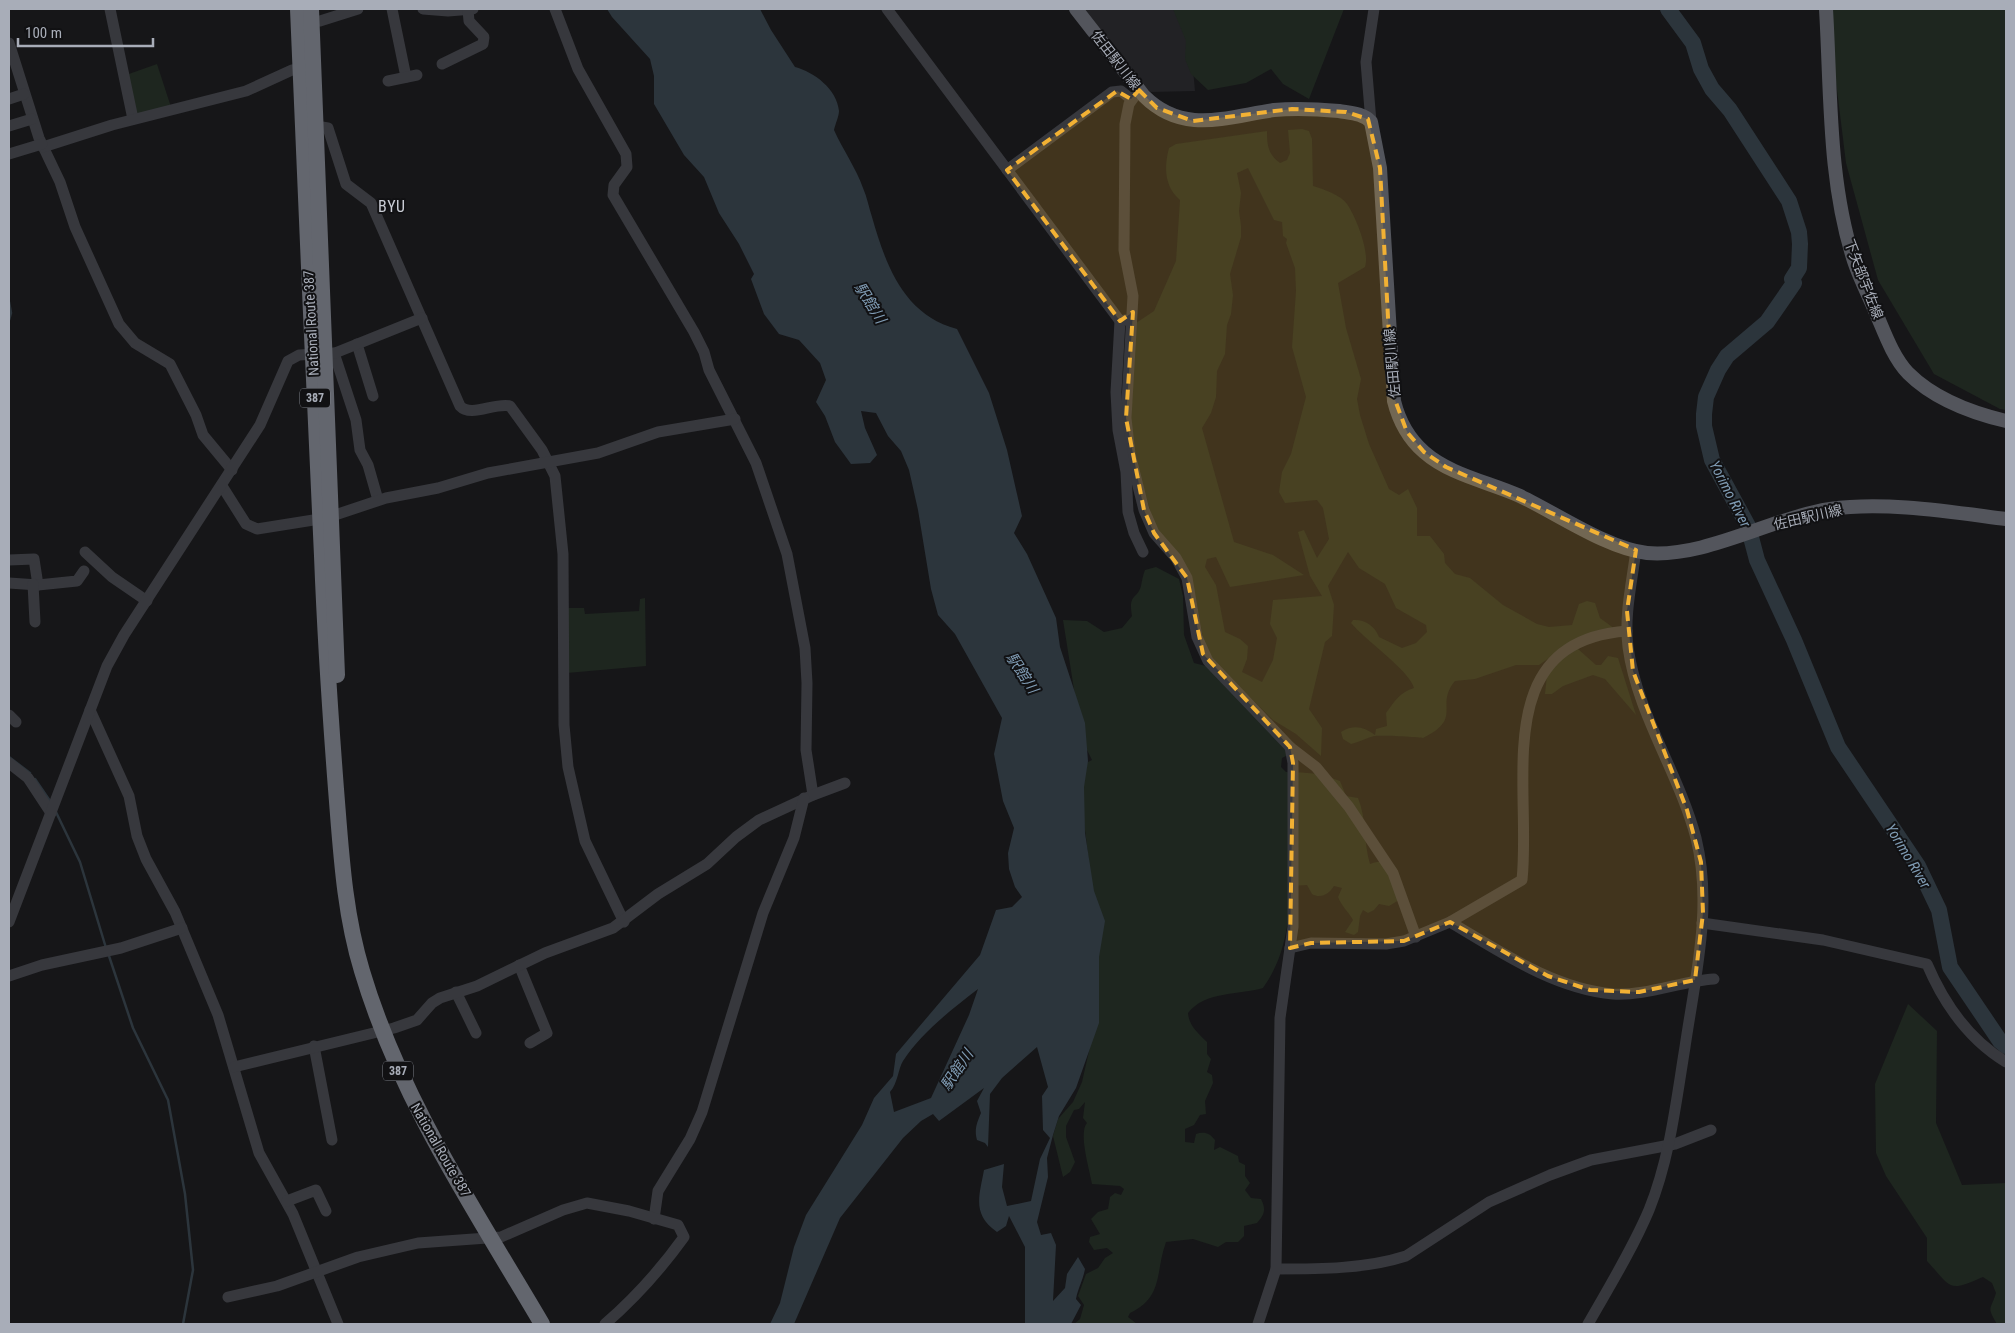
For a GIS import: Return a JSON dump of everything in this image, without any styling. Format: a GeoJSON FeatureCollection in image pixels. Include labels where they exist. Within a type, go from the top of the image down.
{"type":"FeatureCollection","features":[{"type":"Feature","properties":{"kind":"highway","name":"National Route 387"},"geometry":{"type":"LineString","coordinates":[[305,15],[300,69],[324,354]]}},
{"type":"Feature","properties":{"kind":"highway","name":"National Route 387"},"geometry":{"type":"LineString","coordinates":[[305,15],[316,126],[324,354],[326,660],[342,868],[348,910],[361,967],[382,1031],[398,1070],[421,1117],[542,1324]]}},
{"type":"Feature","properties":{"kind":"main road","name":"佐田駅川線"},"geometry":{"type":"LineString","coordinates":[[1076,9],[1135,94],[1176,117],[1193,121],[1211,120],[1281,110],[1312,109],[1358,114],[1371,122],[1380,168],[1392,392],[1402,424],[1418,446],[1437,462],[1518,496],[1601,537],[1636,550],[1647,552],[1675,551],[1829,509],[1868,506],[2006,519]]}},
{"type":"Feature","properties":{"kind":"main road","name":"下矢部宇佐線"},"geometry":{"type":"LineString","coordinates":[[1826,9],[1831,104],[1839,192],[1854,262],[1878,319],[1898,359],[1920,384],[1942,398],[1976,413],[2006,421]]}},
{"type":"Feature","properties":{"kind":"street"},"geometry":{"type":"LineString","coordinates":[[110,9],[133,119]]}},
{"type":"Feature","properties":{"kind":"street"},"geometry":{"type":"LineString","coordinates":[[305,15],[358,9]]}},
{"type":"Feature","properties":{"kind":"street"},"geometry":{"type":"LineString","coordinates":[[388,81],[411,76],[400,53],[392,9]]}},
{"type":"Feature","properties":{"kind":"street"},"geometry":{"type":"LineString","coordinates":[[423,9],[448,11],[470,9],[470,21],[484,37],[483,44],[442,64]]}},
{"type":"Feature","properties":{"kind":"street"},"geometry":{"type":"LineString","coordinates":[[556,9],[578,69],[628,159],[626,170],[614,185],[613,195],[694,332],[704,352],[709,370],[756,463],[787,554],[806,663],[808,796],[794,838],[761,920],[702,1112],[690,1139],[658,1191],[654,1219]]}},
{"type":"Feature","properties":{"kind":"street"},"geometry":{"type":"LineString","coordinates":[[887,9],[1120,321],[1116,392],[1118,430],[1126,472],[1128,512],[1134,533],[1143,552]]}},
{"type":"Feature","properties":{"kind":"street"},"geometry":{"type":"LineString","coordinates":[[1371,122],[1366,62],[1374,9]]}},
{"type":"Feature","properties":{"kind":"street"},"geometry":{"type":"LineString","coordinates":[[9,43],[42,146],[55,171],[76,227],[121,329],[135,343],[170,364],[196,415],[205,438],[232,470]]}},
{"type":"Feature","properties":{"kind":"street"},"geometry":{"type":"LineString","coordinates":[[388,53],[400,53]]}},
{"type":"Feature","properties":{"kind":"street"},"geometry":{"type":"LineString","coordinates":[[9,154],[133,119],[246,91],[290,71],[300,69]]}},
{"type":"Feature","properties":{"kind":"street"},"geometry":{"type":"LineString","coordinates":[[1007,170],[1112,92],[1121,91],[1135,94],[1125,124],[1124,250],[1133,288],[1133,320],[1126,418],[1130,454],[1144,510],[1154,533],[1176,558],[1187,578],[1197,637],[1208,661],[1290,747],[1306,758],[1330,783],[1393,873],[1416,937]]}},
{"type":"Feature","properties":{"kind":"street"},"geometry":{"type":"LineString","coordinates":[[9,98],[24,94]]}},
{"type":"Feature","properties":{"kind":"street"},"geometry":{"type":"LineString","coordinates":[[9,126],[32,119]]}},
{"type":"Feature","properties":{"kind":"street"},"geometry":{"type":"LineString","coordinates":[[316,126],[328,128],[346,184],[371,203],[462,408],[469,410],[503,404],[510,406],[550,462],[555,476],[563,554],[564,714],[568,767],[585,841],[624,922]]}},
{"type":"Feature","properties":{"kind":"street"},"geometry":{"type":"LineString","coordinates":[[9,922],[90,710],[114,654],[265,416],[288,361],[299,354],[324,354],[357,344],[422,318]]}},
{"type":"Feature","properties":{"kind":"street"},"geometry":{"type":"LineString","coordinates":[[1120,321],[1133,320]]}},
{"type":"Feature","properties":{"kind":"street"},"geometry":{"type":"LineString","coordinates":[[357,344],[374,396]]}},
{"type":"Feature","properties":{"kind":"street"},"geometry":{"type":"LineString","coordinates":[[324,354],[356,420],[360,450],[368,465],[378,500]]}},
{"type":"Feature","properties":{"kind":"street"},"geometry":{"type":"LineString","coordinates":[[222,486],[246,524],[254,529],[326,518],[378,500],[438,488],[497,472],[598,453],[658,432],[735,420]]}},
{"type":"Feature","properties":{"kind":"street"},"geometry":{"type":"LineString","coordinates":[[1588,1324],[1636,1237],[1649,1208],[1668,1146],[1695,980],[1702,923],[1704,889],[1696,836],[1674,776],[1640,696],[1633,671],[1627,631],[1627,611],[1636,550]]}},
{"type":"Feature","properties":{"kind":"street"},"geometry":{"type":"LineString","coordinates":[[85,552],[112,577],[147,601]]}},
{"type":"Feature","properties":{"kind":"street"},"geometry":{"type":"LineString","coordinates":[[9,560],[34,559],[35,622]]}},
{"type":"Feature","properties":{"kind":"street"},"geometry":{"type":"LineString","coordinates":[[9,583],[35,585],[77,581],[84,571]]}},
{"type":"Feature","properties":{"kind":"street"},"geometry":{"type":"LineString","coordinates":[[1290,948],[1311,943],[1386,944],[1416,937],[1450,922],[1522,880],[1525,850],[1522,768],[1527,711],[1540,677],[1556,657],[1574,646],[1604,633],[1627,631]]}},
{"type":"Feature","properties":{"kind":"street"},"geometry":{"type":"LineString","coordinates":[[90,710],[130,796],[137,836],[146,859],[182,928],[218,1015],[259,1153],[287,1201],[338,1324]]}},
{"type":"Feature","properties":{"kind":"street"},"geometry":{"type":"LineString","coordinates":[[1258,1324],[1276,1269],[1280,1018],[1293,927],[1293,763],[1290,747]]}},
{"type":"Feature","properties":{"kind":"street"},"geometry":{"type":"LineString","coordinates":[[9,763],[28,778],[53,808]]}},
{"type":"Feature","properties":{"kind":"street"},"geometry":{"type":"LineString","coordinates":[[234,1067],[382,1031],[417,1020],[434,1001],[481,985],[556,949],[604,932],[624,922],[658,894],[708,864],[750,826],[808,796],[845,783]]}},
{"type":"Feature","properties":{"kind":"street"},"geometry":{"type":"LineString","coordinates":[[1450,922],[1548,976],[1590,990],[1613,994],[1639,992],[1695,980],[1714,979]]}},
{"type":"Feature","properties":{"kind":"street"},"geometry":{"type":"LineString","coordinates":[[1702,923],[1824,940],[1928,964],[1952,1010],[1970,1035],[2006,1062]]}},
{"type":"Feature","properties":{"kind":"street"},"geometry":{"type":"LineString","coordinates":[[9,976],[42,965],[121,948],[182,928]]}},
{"type":"Feature","properties":{"kind":"street"},"geometry":{"type":"LineString","coordinates":[[519,966],[547,1033],[530,1043]]}},
{"type":"Feature","properties":{"kind":"street"},"geometry":{"type":"LineString","coordinates":[[456,992],[476,1033]]}},
{"type":"Feature","properties":{"kind":"street"},"geometry":{"type":"LineString","coordinates":[[314,1046],[332,1140]]}},
{"type":"Feature","properties":{"kind":"street"},"geometry":{"type":"LineString","coordinates":[[1276,1269],[1348,1267],[1406,1256],[1489,1202],[1550,1175],[1591,1160],[1668,1146],[1711,1130]]}},
{"type":"Feature","properties":{"kind":"street"},"geometry":{"type":"LineString","coordinates":[[287,1201],[316,1190],[326,1211]]}},
{"type":"Feature","properties":{"kind":"street"},"geometry":{"type":"LineString","coordinates":[[228,1296],[277,1286],[358,1257],[418,1243],[507,1236],[562,1210],[587,1203],[629,1211],[678,1225],[684,1236],[656,1274],[605,1324]]}},
{"type":"Feature","properties":{"kind":"highlighted area"},"geometry":{"type":"Polygon","coordinates":[[[1139,90],[1157,108],[1193,121],[1292,109],[1346,112],[1368,119],[1380,168],[1392,392],[1407,432],[1424,452],[1446,467],[1636,550],[1627,611],[1633,671],[1687,810],[1701,862],[1703,913],[1695,980],[1639,992],[1590,990],[1548,976],[1450,922],[1404,941],[1311,943],[1290,948],[1293,763],[1290,747],[1203,654],[1187,578],[1154,533],[1144,510],[1126,418],[1133,312],[1120,321],[1007,170],[1117,91],[1131,99],[1139,90]]]}},
{"type":"Feature","properties":{"kind":"shaded area"},"geometry":{"type":"Polygon","coordinates":[[[1083,9],[1182,9],[1189,24],[1195,91],[1151,92],[1142,86],[1083,9]]]}},
{"type":"Feature","properties":{"kind":"shaded area"},"geometry":{"type":"Polygon","coordinates":[[[1173,9],[1344,9],[1309,99],[1283,84],[1271,69],[1246,83],[1208,90],[1191,74],[1185,59],[1186,41],[1173,9]]]}},
{"type":"Feature","properties":{"kind":"shaded area"},"geometry":{"type":"Polygon","coordinates":[[[1827,9],[2006,9],[2006,410],[2000,409],[1934,374],[1878,280],[1846,163],[1827,9]]]}},
{"type":"Feature","properties":{"kind":"shaded area"},"geometry":{"type":"Polygon","coordinates":[[[157,64],[171,107],[136,114],[126,75],[157,64]]]}},
{"type":"Feature","properties":{"kind":"shaded area"},"geometry":{"type":"Polygon","coordinates":[[[1302,129],[1309,131],[1312,139],[1313,186],[1332,193],[1347,204],[1364,244],[1366,253],[1365,267],[1338,283],[1346,328],[1361,379],[1357,399],[1360,415],[1369,444],[1389,489],[1399,495],[1408,489],[1417,508],[1417,536],[1430,536],[1444,554],[1445,563],[1455,574],[1470,578],[1503,605],[1537,624],[1549,627],[1572,625],[1579,604],[1587,601],[1595,603],[1600,618],[1615,629],[1578,649],[1596,665],[1601,665],[1608,656],[1618,658],[1636,715],[1605,679],[1593,675],[1563,686],[1552,694],[1545,694],[1547,675],[1559,651],[1539,665],[1516,665],[1475,679],[1455,681],[1449,690],[1447,698],[1446,718],[1435,731],[1423,738],[1374,736],[1351,744],[1343,739],[1341,732],[1355,727],[1367,730],[1375,735],[1376,729],[1387,726],[1386,713],[1395,701],[1405,692],[1414,688],[1411,681],[1396,664],[1351,623],[1353,620],[1369,624],[1379,637],[1402,648],[1416,643],[1427,632],[1426,625],[1396,608],[1385,584],[1359,568],[1348,552],[1328,586],[1334,605],[1332,636],[1325,642],[1309,709],[1322,728],[1321,756],[1296,734],[1273,720],[1214,662],[1204,644],[1195,594],[1156,531],[1130,441],[1136,323],[1154,311],[1176,261],[1180,200],[1168,182],[1166,162],[1169,148],[1176,144],[1267,131],[1269,149],[1280,163],[1287,160],[1290,153],[1288,130],[1302,129]],[[1248,168],[1237,173],[1241,193],[1239,211],[1241,237],[1230,274],[1233,295],[1231,314],[1227,325],[1225,354],[1217,371],[1216,397],[1211,413],[1202,428],[1234,542],[1273,555],[1304,575],[1230,587],[1216,557],[1207,559],[1205,567],[1216,585],[1225,632],[1240,639],[1248,646],[1247,659],[1242,672],[1262,682],[1273,660],[1277,638],[1270,624],[1273,600],[1322,596],[1310,576],[1298,532],[1304,530],[1317,558],[1329,539],[1323,508],[1317,500],[1285,503],[1279,492],[1282,472],[1291,454],[1306,397],[1292,347],[1296,291],[1295,268],[1286,243],[1287,239],[1283,236],[1282,222],[1274,220],[1248,168]]]}},
{"type":"Feature","properties":{"kind":"shaded area"},"geometry":{"type":"Polygon","coordinates":[[[1156,567],[1179,579],[1183,596],[1184,635],[1194,663],[1206,666],[1289,747],[1288,755],[1282,758],[1281,767],[1286,772],[1325,776],[1340,781],[1346,796],[1358,798],[1363,814],[1366,847],[1370,864],[1388,862],[1397,869],[1400,883],[1399,900],[1389,906],[1379,904],[1368,913],[1363,910],[1360,916],[1358,932],[1354,935],[1345,932],[1353,920],[1338,897],[1342,888],[1334,886],[1327,893],[1319,896],[1312,894],[1307,885],[1292,886],[1285,939],[1277,964],[1263,988],[1213,997],[1195,1006],[1188,1013],[1192,1026],[1207,1042],[1207,1054],[1211,1059],[1207,1072],[1212,1075],[1213,1083],[1205,1101],[1206,1114],[1200,1115],[1194,1125],[1185,1129],[1185,1142],[1194,1143],[1196,1134],[1207,1133],[1215,1140],[1214,1150],[1220,1147],[1238,1156],[1239,1162],[1245,1165],[1245,1176],[1250,1183],[1245,1190],[1251,1198],[1261,1199],[1264,1206],[1262,1217],[1257,1223],[1244,1226],[1244,1236],[1238,1242],[1226,1242],[1218,1247],[1193,1239],[1166,1242],[1157,1283],[1153,1291],[1141,1307],[1130,1313],[1128,1317],[1137,1324],[1074,1324],[1080,1319],[1084,1305],[1078,1296],[1086,1274],[1098,1268],[1105,1258],[1113,1253],[1107,1248],[1094,1250],[1089,1242],[1090,1237],[1100,1234],[1091,1219],[1098,1212],[1108,1209],[1110,1197],[1115,1193],[1121,1195],[1124,1189],[1120,1186],[1092,1184],[1084,1143],[1087,1123],[1083,1118],[1085,1102],[1079,1109],[1074,1110],[1066,1126],[1066,1137],[1075,1162],[1070,1172],[1063,1177],[1053,1136],[1058,1119],[1073,1102],[1082,1082],[1092,1038],[1087,882],[1089,862],[1080,766],[1092,760],[1082,740],[1063,620],[1087,621],[1104,632],[1122,628],[1132,616],[1132,600],[1141,586],[1145,570],[1156,567]]]}},
{"type":"Feature","properties":{"kind":"shaded area"},"geometry":{"type":"Polygon","coordinates":[[[645,598],[646,666],[567,673],[566,608],[584,608],[585,614],[639,611],[640,599],[645,598]]]}},
{"type":"Feature","properties":{"kind":"shaded area"},"geometry":{"type":"Polygon","coordinates":[[[1908,1004],[1937,1031],[1936,1123],[1962,1185],[2006,1183],[2006,1324],[1997,1324],[1991,1314],[1990,1308],[1996,1293],[1992,1283],[1983,1277],[1963,1285],[1951,1285],[1927,1261],[1927,1238],[1886,1176],[1876,1153],[1875,1084],[1908,1004]]]}},
{"type":"Feature","properties":{"kind":"water","name":"駅館川"},"geometry":{"type":"Polygon","coordinates":[[[607,9],[760,9],[795,67],[817,77],[834,96],[839,111],[834,130],[866,195],[877,235],[891,270],[900,286],[923,312],[939,322],[957,329],[989,393],[1007,450],[1022,516],[1014,533],[1027,554],[1056,618],[1060,647],[1085,723],[1088,761],[1084,787],[1085,833],[1094,891],[1105,921],[1099,957],[1099,1023],[1076,1088],[1059,1116],[1053,1135],[1047,1158],[1048,1177],[1037,1222],[1041,1235],[1051,1233],[1056,1245],[1053,1301],[1065,1288],[1067,1274],[1078,1257],[1085,1269],[1076,1299],[1081,1305],[1071,1324],[1025,1324],[1025,1247],[1009,1216],[1006,1226],[997,1232],[984,1219],[979,1204],[984,1170],[1004,1164],[1002,1187],[1007,1206],[1031,1201],[1040,1159],[1050,1138],[1043,1130],[1042,1096],[1048,1087],[1037,1047],[1002,1078],[990,1094],[988,1147],[985,1143],[977,1140],[976,1133],[981,1113],[977,1101],[984,1088],[939,1121],[933,1114],[921,1121],[903,1138],[840,1218],[794,1324],[770,1324],[780,1303],[794,1247],[806,1215],[862,1125],[874,1098],[893,1076],[896,1054],[980,955],[996,910],[1012,907],[1022,897],[1015,887],[1009,869],[1008,853],[1014,828],[1003,801],[994,754],[1002,718],[955,634],[938,615],[931,589],[918,510],[909,470],[901,451],[888,436],[876,413],[861,411],[865,428],[877,455],[870,463],[851,464],[835,442],[825,416],[816,402],[826,380],[820,363],[799,340],[779,334],[764,314],[751,279],[754,274],[739,244],[719,213],[704,177],[684,155],[654,104],[654,76],[650,59],[607,9]],[[978,989],[928,1031],[903,1061],[895,1084],[890,1092],[894,1112],[931,1098],[969,1015],[978,989]]]}},
{"type":"Feature","properties":{"kind":"waterway","name":"Yorimo River"},"geometry":{"type":"LineString","coordinates":[[1668,9],[1693,43],[1701,69],[1712,89],[1730,110],[1789,201],[1799,232],[1799,268],[1792,279],[1794,283],[1767,322],[1727,356],[1718,370],[1706,397],[1704,426],[1712,460],[1748,526],[1757,560],[1794,640],[1838,747],[1918,866],[1939,910],[1950,967],[2000,1041],[2006,1046]]}},
{"type":"Feature","properties":{"kind":"waterway"},"geometry":{"type":"LineString","coordinates":[[9,302],[11,313],[9,320]]}},
{"type":"Feature","properties":{"kind":"waterway"},"geometry":{"type":"LineString","coordinates":[[9,757],[30,773]]}},
{"type":"Feature","properties":{"kind":"waterway"},"geometry":{"type":"LineString","coordinates":[[35,779],[50,801]]}},
{"type":"Feature","properties":{"kind":"waterway"},"geometry":{"type":"LineString","coordinates":[[55,810],[80,862],[106,948]]}},
{"type":"Feature","properties":{"kind":"waterway"},"geometry":{"type":"LineString","coordinates":[[108,953],[133,1028],[168,1100],[185,1194],[193,1270],[183,1324]]}},
{"type":"Feature","properties":{"kind":"district","name":"BYU"},"geometry":{"type":"Point","coordinates":[392,206]}}]}
